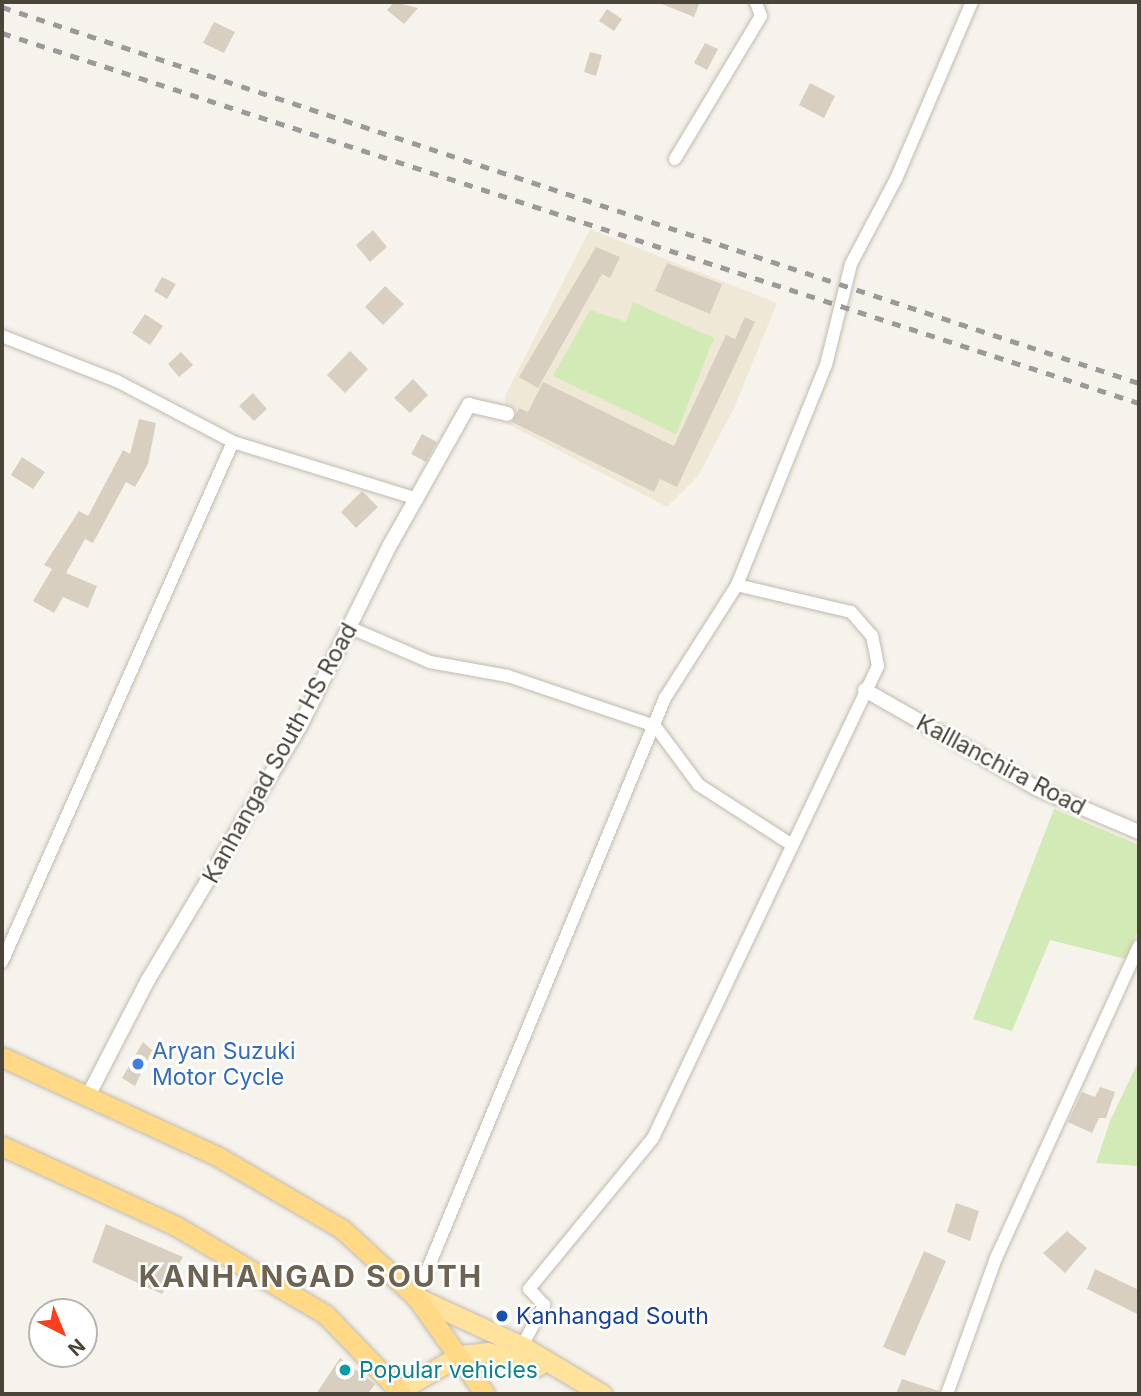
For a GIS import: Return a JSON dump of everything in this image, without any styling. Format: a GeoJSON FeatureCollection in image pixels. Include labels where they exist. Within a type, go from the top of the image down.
{"type":"FeatureCollection","features":[{"type":"Feature","properties":{"kind":"highway"},"geometry":{"type":"LineString","coordinates":[[2,1057],[217,1156],[342,1229],[416,1297],[460,1355],[485,1394]]}},
{"type":"Feature","properties":{"kind":"highway"},"geometry":{"type":"LineString","coordinates":[[2,1146],[176,1226],[325,1314],[401,1392]]}},
{"type":"Feature","properties":{"kind":"main road"},"geometry":{"type":"LineString","coordinates":[[416,1297],[522,1346],[596,1392]]}},
{"type":"Feature","properties":{"kind":"main road"},"geometry":{"type":"LineString","coordinates":[[401,1392],[460,1355],[521,1359],[596,1392]]}},
{"type":"Feature","properties":{"kind":"street"},"geometry":{"type":"LineString","coordinates":[[675,159],[761,16],[756,2]]}},
{"type":"Feature","properties":{"kind":"street"},"geometry":{"type":"LineString","coordinates":[[416,1297],[655,726],[688,656],[737,585],[826,365],[851,264],[896,179],[972,2]]}},
{"type":"Feature","properties":{"kind":"street"},"geometry":{"type":"LineString","coordinates":[[2,336],[96,372],[233,442],[417,499]]}},
{"type":"Feature","properties":{"kind":"street","name":"Kanhangad South HS Road"},"geometry":{"type":"LineString","coordinates":[[88,1096],[351,628],[469,405],[508,414]]}},
{"type":"Feature","properties":{"kind":"street"},"geometry":{"type":"LineString","coordinates":[[2,962],[233,442]]}},
{"type":"Feature","properties":{"kind":"street"},"geometry":{"type":"LineString","coordinates":[[522,1346],[544,1305],[529,1289],[653,1138],[878,666],[872,636],[851,612],[737,585]]}},
{"type":"Feature","properties":{"kind":"street"},"geometry":{"type":"LineString","coordinates":[[351,628],[430,662],[508,676],[655,726],[699,785],[792,845]]}},
{"type":"Feature","properties":{"kind":"street","name":"Kalllanchira Road"},"geometry":{"type":"LineString","coordinates":[[865,690],[1038,789],[1139,832]]}},
{"type":"Feature","properties":{"kind":"street"},"geometry":{"type":"LineString","coordinates":[[947,1394],[996,1258],[1139,946]]}},
{"type":"Feature","properties":{"kind":"shaded area"},"geometry":{"type":"Polygon","coordinates":[[[590,229],[777,303],[734,408],[698,476],[667,507],[506,423],[505,396],[590,229]]]}},
{"type":"Feature","properties":{"kind":"green space"},"geometry":{"type":"Polygon","coordinates":[[[633,302],[714,338],[676,434],[553,376],[590,310],[626,322],[633,302]]]}},
{"type":"Feature","properties":{"kind":"green space"},"geometry":{"type":"Polygon","coordinates":[[[1054,809],[1139,845],[1139,929],[1126,959],[1050,940],[1012,1031],[973,1019],[1054,809]]]}},
{"type":"Feature","properties":{"kind":"green space"},"geometry":{"type":"Polygon","coordinates":[[[1139,1060],[1139,1166],[1096,1163],[1110,1121],[1139,1060]]]}},
{"type":"Feature","properties":{"kind":"building"},"geometry":{"type":"Polygon","coordinates":[[[394,2],[418,8],[404,24],[387,10],[394,2]]]}},
{"type":"Feature","properties":{"kind":"building"},"geometry":{"type":"Polygon","coordinates":[[[657,2],[700,2],[694,17],[657,2]]]}},
{"type":"Feature","properties":{"kind":"building"},"geometry":{"type":"Polygon","coordinates":[[[607,9],[622,19],[614,31],[599,21],[607,9]]]}},
{"type":"Feature","properties":{"kind":"building"},"geometry":{"type":"Polygon","coordinates":[[[214,22],[235,32],[224,53],[203,43],[214,22]]]}},
{"type":"Feature","properties":{"kind":"building"},"geometry":{"type":"Polygon","coordinates":[[[705,43],[718,49],[707,70],[694,63],[705,43]]]}},
{"type":"Feature","properties":{"kind":"building"},"geometry":{"type":"Polygon","coordinates":[[[590,52],[602,55],[596,76],[584,72],[590,52]]]}},
{"type":"Feature","properties":{"kind":"building"},"geometry":{"type":"Polygon","coordinates":[[[810,83],[835,96],[824,118],[799,105],[810,83]]]}},
{"type":"Feature","properties":{"kind":"building"},"geometry":{"type":"Polygon","coordinates":[[[373,230],[387,247],[370,262],[356,245],[373,230]]]}},
{"type":"Feature","properties":{"kind":"building"},"geometry":{"type":"Polygon","coordinates":[[[596,247],[620,257],[610,278],[602,274],[538,388],[519,377],[596,247]]]}},
{"type":"Feature","properties":{"kind":"building"},"geometry":{"type":"Polygon","coordinates":[[[667,263],[722,284],[710,314],[655,291],[667,263]]]}},
{"type":"Feature","properties":{"kind":"building"},"geometry":{"type":"Polygon","coordinates":[[[162,277],[176,284],[167,299],[154,291],[162,277]]]}},
{"type":"Feature","properties":{"kind":"building"},"geometry":{"type":"Polygon","coordinates":[[[385,286],[404,304],[383,325],[365,307],[385,286]]]}},
{"type":"Feature","properties":{"kind":"building"},"geometry":{"type":"Polygon","coordinates":[[[145,314],[163,326],[150,345],[132,333],[145,314]]]}},
{"type":"Feature","properties":{"kind":"building"},"geometry":{"type":"Polygon","coordinates":[[[745,317],[755,322],[677,487],[660,479],[654,492],[512,422],[519,408],[528,412],[543,382],[674,446],[726,335],[735,339],[745,317]]]}},
{"type":"Feature","properties":{"kind":"building"},"geometry":{"type":"Polygon","coordinates":[[[350,351],[368,369],[345,393],[327,375],[350,351]]]}},
{"type":"Feature","properties":{"kind":"building"},"geometry":{"type":"Polygon","coordinates":[[[181,352],[193,365],[179,377],[168,364],[181,352]]]}},
{"type":"Feature","properties":{"kind":"building"},"geometry":{"type":"Polygon","coordinates":[[[413,379],[428,395],[410,413],[394,398],[413,379]]]}},
{"type":"Feature","properties":{"kind":"building"},"geometry":{"type":"Polygon","coordinates":[[[253,393],[267,409],[254,421],[239,406],[253,393]]]}},
{"type":"Feature","properties":{"kind":"building"},"geometry":{"type":"Polygon","coordinates":[[[139,419],[156,423],[148,464],[135,487],[126,482],[93,543],[85,539],[66,573],[97,586],[88,608],[63,597],[54,613],[33,601],[52,569],[44,565],[79,511],[88,516],[123,450],[130,454],[139,419]]]}},
{"type":"Feature","properties":{"kind":"building"},"geometry":{"type":"Polygon","coordinates":[[[422,434],[437,442],[426,462],[411,454],[422,434]]]}},
{"type":"Feature","properties":{"kind":"building"},"geometry":{"type":"Polygon","coordinates":[[[22,457],[45,472],[33,489],[11,475],[22,457]]]}},
{"type":"Feature","properties":{"kind":"building"},"geometry":{"type":"Polygon","coordinates":[[[362,491],[378,507],[356,528],[341,512],[362,491]]]}},
{"type":"Feature","properties":{"kind":"building","name":"Aryan Suzuki Motor Cycle"},"geometry":{"type":"Polygon","coordinates":[[[143,1042],[152,1050],[135,1086],[122,1078],[143,1042]]]}},
{"type":"Feature","properties":{"kind":"building"},"geometry":{"type":"Polygon","coordinates":[[[1100,1087],[1115,1092],[1106,1118],[1099,1118],[1092,1133],[1068,1122],[1082,1092],[1095,1097],[1100,1087]]]}},
{"type":"Feature","properties":{"kind":"building"},"geometry":{"type":"Polygon","coordinates":[[[956,1203],[979,1211],[970,1241],[947,1232],[956,1203]]]}},
{"type":"Feature","properties":{"kind":"building"},"geometry":{"type":"Polygon","coordinates":[[[106,1224],[183,1257],[162,1294],[92,1262],[106,1224]]]}},
{"type":"Feature","properties":{"kind":"building"},"geometry":{"type":"Polygon","coordinates":[[[1067,1231],[1087,1248],[1065,1273],[1043,1253],[1067,1231]]]}},
{"type":"Feature","properties":{"kind":"building"},"geometry":{"type":"Polygon","coordinates":[[[924,1251],[946,1261],[905,1356],[883,1347],[924,1251]]]}},
{"type":"Feature","properties":{"kind":"building"},"geometry":{"type":"Polygon","coordinates":[[[1095,1269],[1139,1290],[1139,1315],[1087,1289],[1095,1269]]]}},
{"type":"Feature","properties":{"kind":"building","name":"Popular vehicles"},"geometry":{"type":"Polygon","coordinates":[[[340,1358],[375,1384],[368,1394],[316,1394],[340,1358]]]}},
{"type":"Feature","properties":{"kind":"building"},"geometry":{"type":"Polygon","coordinates":[[[902,1379],[939,1391],[938,1394],[896,1394],[902,1379]]]}},
{"type":"Feature","properties":{"kind":"railway"},"geometry":{"type":"LineString","coordinates":[[2,7],[1139,383]]}},
{"type":"Feature","properties":{"kind":"railway"},"geometry":{"type":"LineString","coordinates":[[2,33],[1139,403]]}},
{"type":"Feature","properties":{"kind":"place","name":"Aryan Suzuki Motor Cycle"},"geometry":{"type":"Point","coordinates":[138,1064]}},
{"type":"Feature","properties":{"kind":"place","name":"Kanhangad South"},"geometry":{"type":"Point","coordinates":[502,1316]}},
{"type":"Feature","properties":{"kind":"place","name":"Popular vehicles"},"geometry":{"type":"Point","coordinates":[345,1370]}},
{"type":"Feature","properties":{"kind":"district","name":"KANHANGAD SOUTH"},"geometry":{"type":"Point","coordinates":[311,1276]}}]}
